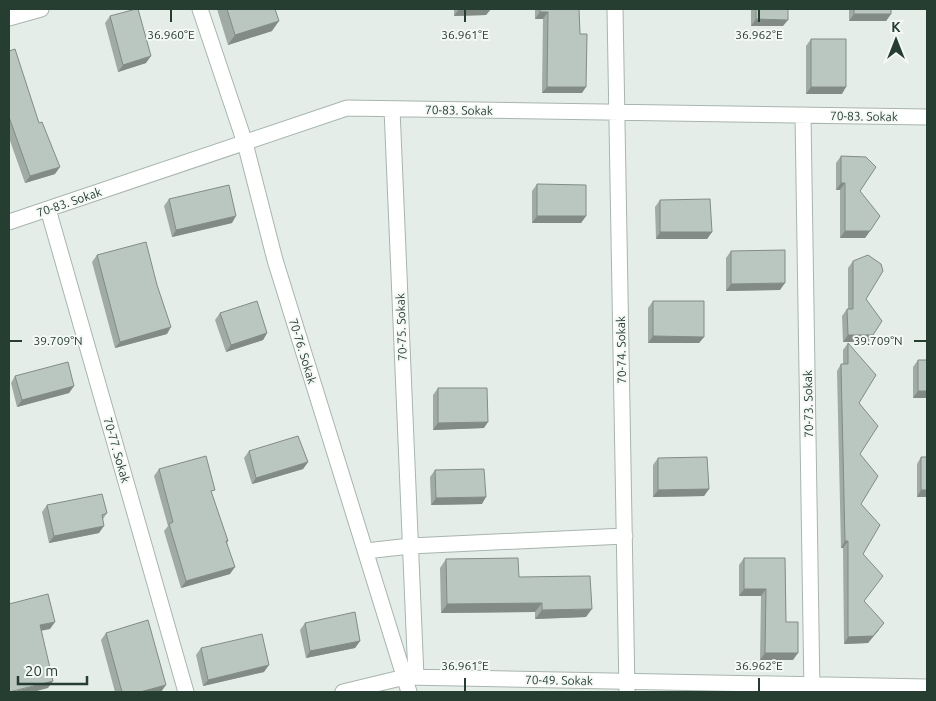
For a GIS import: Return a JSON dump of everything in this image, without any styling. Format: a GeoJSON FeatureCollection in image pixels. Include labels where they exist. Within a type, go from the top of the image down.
{"type":"FeatureCollection","features":[{"type":"Feature","properties":{"kind":"street"},"geometry":{"type":"LineString","coordinates":[[9,18],[41,9]]}},
{"type":"Feature","properties":{"kind":"street","name":"70-76. Sokak"},"geometry":{"type":"LineString","coordinates":[[200,9],[245,143],[275,260],[366,551],[410,677],[409,692]]}},
{"type":"Feature","properties":{"kind":"street","name":"70-74. Sokak"},"geometry":{"type":"LineString","coordinates":[[615,9],[627,687]]}},
{"type":"Feature","properties":{"kind":"street","name":"70-83. Sokak"},"geometry":{"type":"LineString","coordinates":[[9,222],[347,108],[927,117]]}},
{"type":"Feature","properties":{"kind":"street","name":"70-75. Sokak"},"geometry":{"type":"LineString","coordinates":[[392,109],[410,546],[410,677]]}},
{"type":"Feature","properties":{"kind":"street","name":"70-73. Sokak"},"geometry":{"type":"LineString","coordinates":[[803,115],[812,689]]}},
{"type":"Feature","properties":{"kind":"street","name":"70-77. Sokak"},"geometry":{"type":"LineString","coordinates":[[48,209],[186,692]]}},
{"type":"Feature","properties":{"kind":"street"},"geometry":{"type":"LineString","coordinates":[[366,551],[410,546],[625,536]]}},
{"type":"Feature","properties":{"kind":"street","name":"70-49. Sokak"},"geometry":{"type":"LineString","coordinates":[[343,692],[410,677],[627,687],[812,689],[927,687]]}},
{"type":"Feature","properties":{"kind":"building"},"geometry":{"type":"Polygon","coordinates":[[[138,9],[151,56],[123,65],[110,16],[138,9]]]}},
{"type":"Feature","properties":{"kind":"building"},"geometry":{"type":"Polygon","coordinates":[[[227,9],[275,9],[279,21],[235,35],[227,9]]]}},
{"type":"Feature","properties":{"kind":"building"},"geometry":{"type":"Polygon","coordinates":[[[540,9],[579,9],[580,34],[587,34],[586,87],[547,87],[548,12],[540,12],[540,9]]]}},
{"type":"Feature","properties":{"kind":"building"},"geometry":{"type":"Polygon","coordinates":[[[756,9],[788,9],[788,20],[756,19],[756,9]]]}},
{"type":"Feature","properties":{"kind":"building"},"geometry":{"type":"Polygon","coordinates":[[[854,9],[891,9],[891,14],[854,14],[854,9]]]}},
{"type":"Feature","properties":{"kind":"building"},"geometry":{"type":"Polygon","coordinates":[[[811,39],[846,39],[846,87],[811,87],[811,39]]]}},
{"type":"Feature","properties":{"kind":"building"},"geometry":{"type":"Polygon","coordinates":[[[15,49],[39,123],[42,122],[60,167],[30,176],[9,117],[9,51],[15,49]]]}},
{"type":"Feature","properties":{"kind":"building"},"geometry":{"type":"Polygon","coordinates":[[[841,156],[866,157],[876,167],[860,191],[880,216],[870,231],[845,231],[845,183],[841,183],[841,156]]]}},
{"type":"Feature","properties":{"kind":"building"},"geometry":{"type":"Polygon","coordinates":[[[537,184],[586,185],[586,216],[537,216],[537,184]]]}},
{"type":"Feature","properties":{"kind":"building"},"geometry":{"type":"Polygon","coordinates":[[[229,185],[236,216],[176,230],[169,199],[229,185]]]}},
{"type":"Feature","properties":{"kind":"building"},"geometry":{"type":"Polygon","coordinates":[[[710,199],[712,232],[660,232],[660,200],[710,199]]]}},
{"type":"Feature","properties":{"kind":"building"},"geometry":{"type":"Polygon","coordinates":[[[146,242],[157,285],[171,327],[120,342],[97,255],[146,242]]]}},
{"type":"Feature","properties":{"kind":"building"},"geometry":{"type":"Polygon","coordinates":[[[785,250],[785,283],[731,284],[731,251],[785,250]]]}},
{"type":"Feature","properties":{"kind":"building"},"geometry":{"type":"Polygon","coordinates":[[[868,255],[881,264],[883,271],[866,299],[882,321],[873,335],[848,335],[847,309],[853,309],[853,261],[868,255]]]}},
{"type":"Feature","properties":{"kind":"building"},"geometry":{"type":"Polygon","coordinates":[[[257,301],[267,333],[231,345],[220,313],[257,301]]]}},
{"type":"Feature","properties":{"kind":"building"},"geometry":{"type":"Polygon","coordinates":[[[653,301],[704,301],[704,337],[653,336],[653,301]]]}},
{"type":"Feature","properties":{"kind":"building"},"geometry":{"type":"Polygon","coordinates":[[[848,343],[876,375],[859,403],[878,426],[860,454],[878,476],[861,504],[880,525],[863,554],[883,576],[864,601],[884,623],[873,636],[848,637],[848,541],[845,541],[841,364],[848,364],[848,343]]]}},
{"type":"Feature","properties":{"kind":"building"},"geometry":{"type":"Polygon","coordinates":[[[918,360],[927,360],[927,391],[918,391],[918,360]]]}},
{"type":"Feature","properties":{"kind":"building"},"geometry":{"type":"Polygon","coordinates":[[[68,362],[74,386],[22,400],[15,376],[68,362]]]}},
{"type":"Feature","properties":{"kind":"building"},"geometry":{"type":"Polygon","coordinates":[[[438,388],[487,388],[488,422],[438,423],[438,388]]]}},
{"type":"Feature","properties":{"kind":"building"},"geometry":{"type":"Polygon","coordinates":[[[298,436],[308,462],[256,478],[249,451],[298,436]]]}},
{"type":"Feature","properties":{"kind":"building"},"geometry":{"type":"Polygon","coordinates":[[[206,456],[215,490],[211,491],[235,567],[186,581],[169,524],[173,522],[159,469],[206,456]]]}},
{"type":"Feature","properties":{"kind":"building"},"geometry":{"type":"Polygon","coordinates":[[[707,457],[709,489],[658,490],[658,458],[707,457]]]}},
{"type":"Feature","properties":{"kind":"building"},"geometry":{"type":"Polygon","coordinates":[[[921,457],[927,457],[927,490],[921,490],[921,457]]]}},
{"type":"Feature","properties":{"kind":"building"},"geometry":{"type":"Polygon","coordinates":[[[484,469],[486,497],[436,498],[435,470],[484,469]]]}},
{"type":"Feature","properties":{"kind":"building"},"geometry":{"type":"Polygon","coordinates":[[[102,494],[107,513],[102,515],[104,526],[54,536],[47,505],[102,494]]]}},
{"type":"Feature","properties":{"kind":"building"},"geometry":{"type":"Polygon","coordinates":[[[518,558],[519,577],[590,576],[592,609],[542,610],[542,603],[447,604],[446,559],[518,558]]]}},
{"type":"Feature","properties":{"kind":"building"},"geometry":{"type":"Polygon","coordinates":[[[744,558],[785,558],[786,622],[798,622],[798,653],[765,653],[766,589],[744,589],[744,558]]]}},
{"type":"Feature","properties":{"kind":"building"},"geometry":{"type":"Polygon","coordinates":[[[48,594],[55,622],[40,625],[53,681],[9,692],[9,604],[48,594]]]}},
{"type":"Feature","properties":{"kind":"building"},"geometry":{"type":"Polygon","coordinates":[[[355,612],[360,641],[310,651],[305,623],[355,612]]]}},
{"type":"Feature","properties":{"kind":"building"},"geometry":{"type":"Polygon","coordinates":[[[148,620],[166,685],[140,692],[122,692],[106,633],[148,620]]]}},
{"type":"Feature","properties":{"kind":"building"},"geometry":{"type":"Polygon","coordinates":[[[262,634],[269,665],[208,680],[201,648],[262,634]]]}}]}
